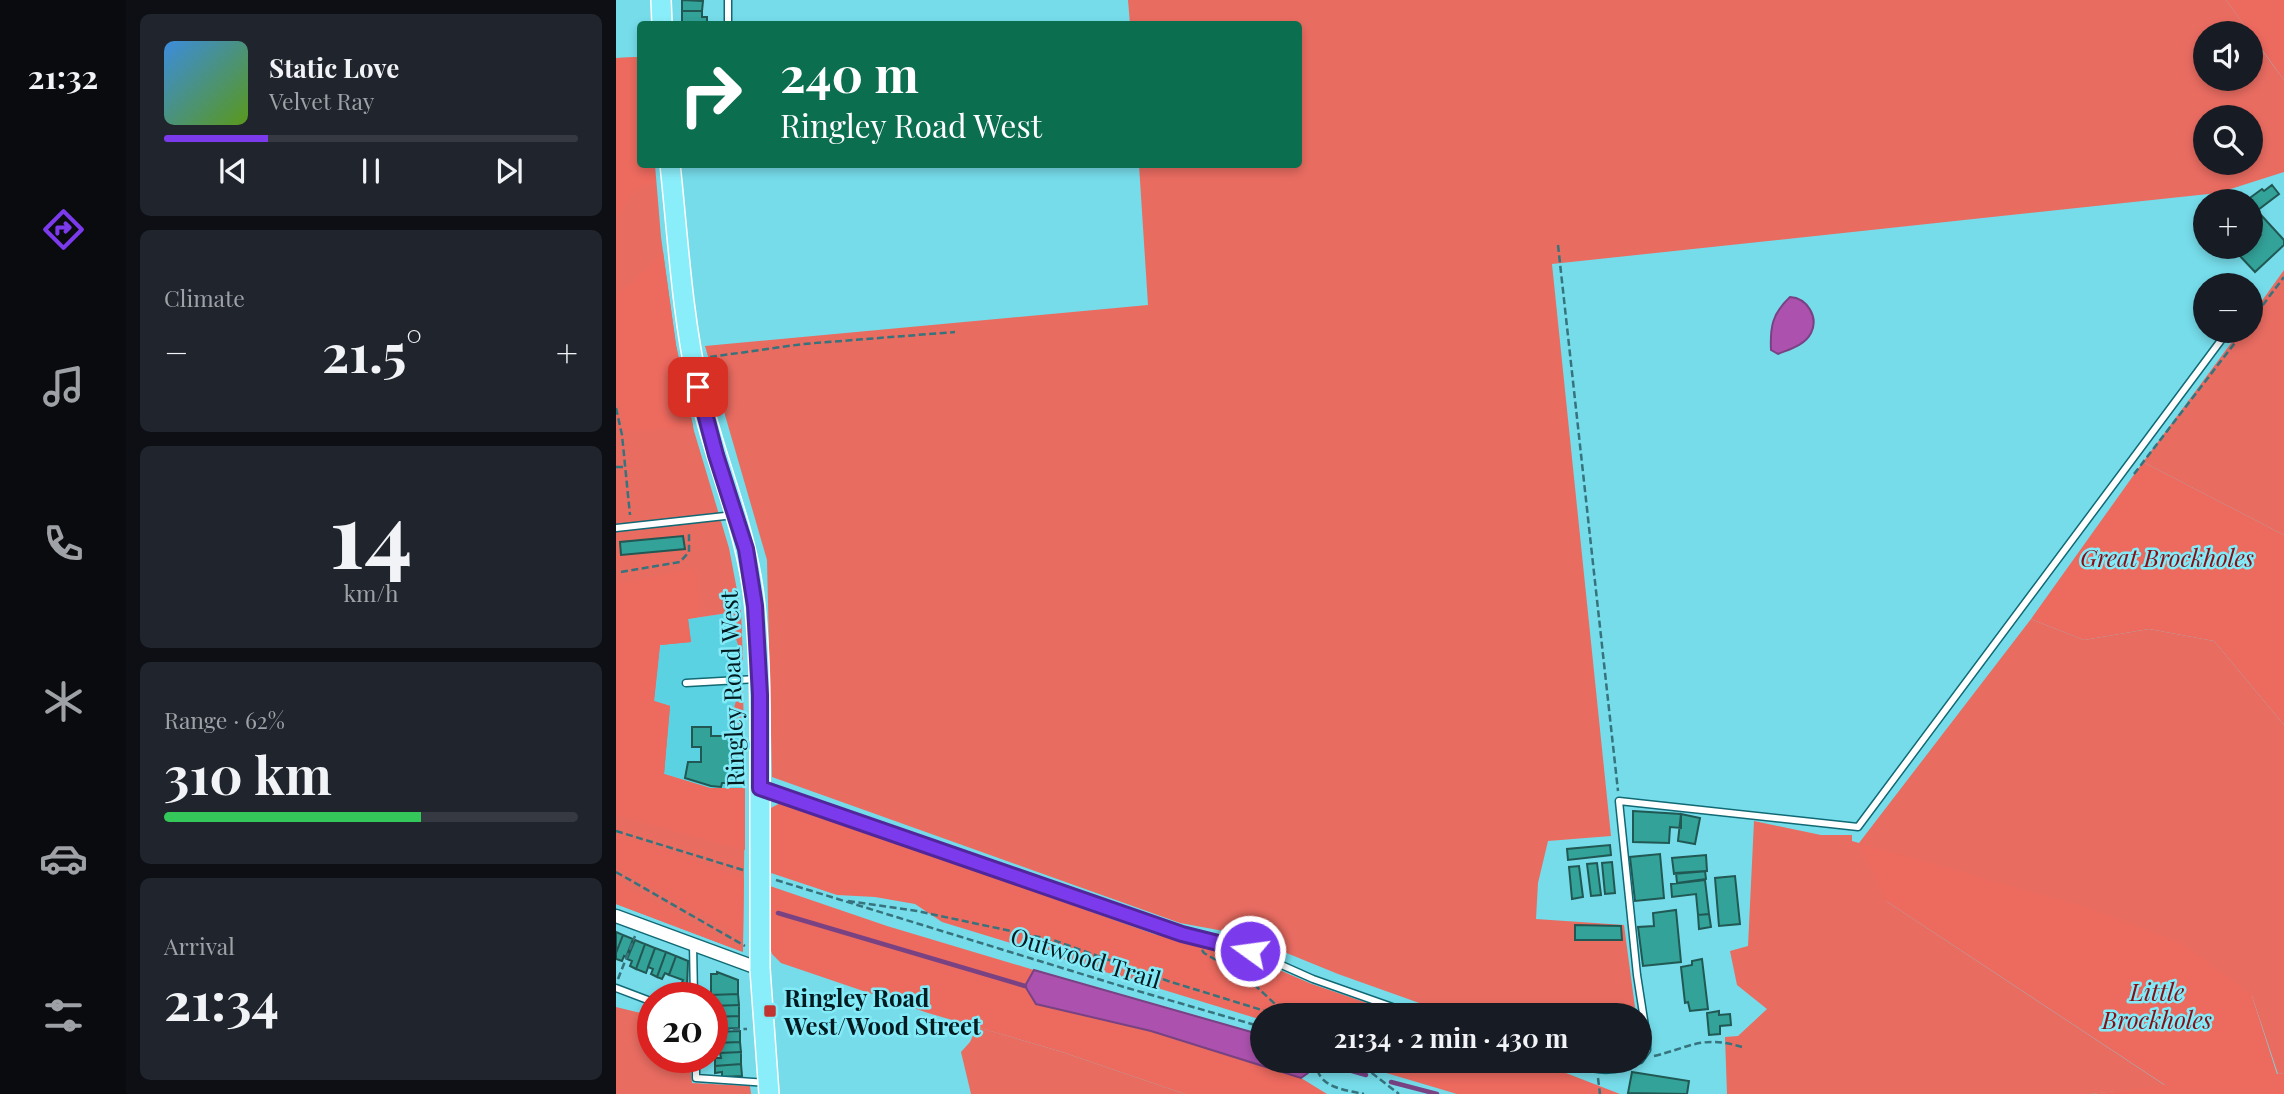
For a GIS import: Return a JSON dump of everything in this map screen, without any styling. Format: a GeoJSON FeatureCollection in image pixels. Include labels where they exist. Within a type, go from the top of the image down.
{"type":"FeatureCollection","features":[{"type":"Feature","properties":{"kind":"main road"},"geometry":{"type":"LineString","coordinates":[[661,0],[662,21]]}},
{"type":"Feature","properties":{"kind":"main road","name":"Ringley Road West"},"geometry":{"type":"LineString","coordinates":[[670,168],[693,360],[713,444],[746,549],[755,606],[759,678],[760,962],[769,1089]]}},
{"type":"Feature","properties":{"kind":"street"},"geometry":{"type":"LineString","coordinates":[[616,916],[693,944],[760,962]]}},
{"type":"Feature","properties":{"kind":"lane"},"geometry":{"type":"LineString","coordinates":[[728,0],[728,21]]}},
{"type":"Feature","properties":{"kind":"lane"},"geometry":{"type":"LineString","coordinates":[[1641,1003],[1619,801],[1858,827],[2219,343]]}},
{"type":"Feature","properties":{"kind":"lane"},"geometry":{"type":"LineString","coordinates":[[616,528],[736,515]]}},
{"type":"Feature","properties":{"kind":"lane"},"geometry":{"type":"LineString","coordinates":[[686,683],[759,678]]}},
{"type":"Feature","properties":{"kind":"lane"},"geometry":{"type":"LineString","coordinates":[[760,788],[1196,937],[1250,951],[1312,979],[1381,1003]]}},
{"type":"Feature","properties":{"kind":"lane"},"geometry":{"type":"LineString","coordinates":[[693,944],[694,982]]}},
{"type":"Feature","properties":{"kind":"lane"},"geometry":{"type":"LineString","coordinates":[[616,986],[637,995]]}},
{"type":"Feature","properties":{"kind":"lane"},"geometry":{"type":"LineString","coordinates":[[696,1073],[696,1079],[769,1089]]}},
{"type":"Feature","properties":{"kind":"path"},"geometry":{"type":"LineString","coordinates":[[1558,245],[1619,801]]}},
{"type":"Feature","properties":{"kind":"path"},"geometry":{"type":"LineString","coordinates":[[2263,305],[2284,277]]}},
{"type":"Feature","properties":{"kind":"path"},"geometry":{"type":"LineString","coordinates":[[693,360],[803,344],[955,332]]}},
{"type":"Feature","properties":{"kind":"path"},"geometry":{"type":"LineString","coordinates":[[2130,476],[2137,473],[2235,343]]}},
{"type":"Feature","properties":{"kind":"path"},"geometry":{"type":"LineString","coordinates":[[616,408],[631,526]]}},
{"type":"Feature","properties":{"kind":"path"},"geometry":{"type":"LineString","coordinates":[[616,467],[625,467]]}},
{"type":"Feature","properties":{"kind":"path"},"geometry":{"type":"LineString","coordinates":[[621,572],[680,562],[689,552],[691,545],[688,520]]}},
{"type":"Feature","properties":{"kind":"path"},"geometry":{"type":"LineString","coordinates":[[616,872],[760,962]]}},
{"type":"Feature","properties":{"kind":"path"},"geometry":{"type":"LineString","coordinates":[[838,900],[917,911],[1053,940],[1168,981],[1250,1006]]}},
{"type":"Feature","properties":{"kind":"path","name":"Outwood Trail"},"geometry":{"type":"LineString","coordinates":[[901,919],[1250,1023]]}},
{"type":"Feature","properties":{"kind":"path"},"geometry":{"type":"LineString","coordinates":[[616,986],[639,925]]}},
{"type":"Feature","properties":{"kind":"path"},"geometry":{"type":"LineString","coordinates":[[1196,937],[1204,953],[1247,978],[1274,1003]]}},
{"type":"Feature","properties":{"kind":"path"},"geometry":{"type":"LineString","coordinates":[[728,1029],[764,1028]]}},
{"type":"Feature","properties":{"kind":"path"},"geometry":{"type":"LineString","coordinates":[[1652,1057],[1699,1041],[1729,1043],[1742,1047]]}},
{"type":"Feature","properties":{"kind":"path"},"geometry":{"type":"LineString","coordinates":[[1318,1073],[1335,1088],[1364,1094]]}},
{"type":"Feature","properties":{"kind":"path"},"geometry":{"type":"LineString","coordinates":[[1372,1073],[1399,1094]]}},
{"type":"Feature","properties":{"kind":"path"},"geometry":{"type":"LineString","coordinates":[[1598,1073],[1600,1094]]}},
{"type":"Feature","properties":{"kind":"shaded area"},"geometry":{"type":"Polygon","coordinates":[[[1128,0],[2226,0],[2241,21],[2193,21],[2193,91],[2263,91],[2263,52],[2284,80],[2284,172],[2231,189],[2193,189],[2193,196],[1552,264],[1611,836],[1548,841],[1538,883],[1536,919],[1624,925],[1634,1003],[1419,1003],[1338,974],[1240,934],[1180,923],[772,777],[767,560],[705,346],[1148,305],[1139,168],[1302,168],[1302,21],[1130,21],[1128,0]]]}},
{"type":"Feature","properties":{"kind":"shaded area"},"geometry":{"type":"Polygon","coordinates":[[[637,57],[637,168],[655,168],[661,237],[676,345],[694,431],[729,548],[741,611],[743,661],[728,613],[688,619],[691,642],[660,645],[654,701],[670,706],[664,774],[710,788],[745,788],[743,952],[616,904],[616,58],[637,57]]]}},
{"type":"Feature","properties":{"kind":"shaded area"},"geometry":{"type":"Polygon","coordinates":[[[2284,270],[2284,535],[2143,462],[2231,343],[2263,343],[2263,299],[2284,270]]]}},
{"type":"Feature","properties":{"kind":"shaded area"},"geometry":{"type":"Polygon","coordinates":[[[1790,297],[1802,301],[1810,309],[1813,327],[1805,341],[1778,354],[1771,350],[1772,328],[1779,309],[1790,297]]]}},
{"type":"Feature","properties":{"kind":"shaded area"},"geometry":{"type":"Polygon","coordinates":[[[741,611],[745,788],[710,788],[664,774],[654,701],[660,645],[688,619],[741,611]]]}},
{"type":"Feature","properties":{"kind":"shaded area"},"geometry":{"type":"Polygon","coordinates":[[[2031,619],[2084,640],[2149,629],[2214,641],[2284,725],[2284,1073],[2278,1074],[2252,996],[1886,901],[2166,1086],[2090,1094],[1727,1094],[1725,1037],[1738,1036],[1767,1009],[1737,985],[1730,951],[1748,946],[1754,821],[1821,835],[1852,835],[1852,841],[1859,843],[2031,619]]]}},
{"type":"Feature","properties":{"kind":"shaded area"},"geometry":{"type":"Polygon","coordinates":[[[740,687],[743,688],[744,741],[741,739],[734,708],[740,687]]]}},
{"type":"Feature","properties":{"kind":"shaded area"},"geometry":{"type":"Polygon","coordinates":[[[1034,970],[1250,1032],[1250,1062],[1151,1031],[1036,1004],[1025,986],[1034,970]]]}},
{"type":"Feature","properties":{"kind":"shaded area"},"geometry":{"type":"Polygon","coordinates":[[[616,1007],[637,1012],[637,1073],[691,1073],[692,1083],[750,1086],[751,1094],[616,1094],[616,1007]]]}},
{"type":"Feature","properties":{"kind":"shaded area"},"geometry":{"type":"Polygon","coordinates":[[[977,1027],[1059,1051],[1185,1094],[971,1094],[961,1052],[970,1042],[977,1027]]]}},
{"type":"Feature","properties":{"kind":"shaded area"},"geometry":{"type":"Polygon","coordinates":[[[1285,1073],[1308,1073],[1301,1078],[1285,1073]]]}},
{"type":"Feature","properties":{"kind":"green space"},"geometry":{"type":"Polygon","coordinates":[[[2226,0],[2284,0],[2284,80],[2263,51],[2263,21],[2241,21],[2226,0]]]}},
{"type":"Feature","properties":{"kind":"green space"},"geometry":{"type":"Polygon","coordinates":[[[637,57],[637,168],[654,168],[655,181],[633,192],[616,218],[616,58],[637,57]]]}},
{"type":"Feature","properties":{"kind":"green space"},"geometry":{"type":"Polygon","coordinates":[[[663,252],[676,345],[693,426],[626,432],[616,392],[616,294],[634,282],[663,252]]]}},
{"type":"Feature","properties":{"kind":"green space","name":"Great Brockholes"},"geometry":{"type":"Polygon","coordinates":[[[2143,462],[2284,535],[2284,725],[2214,641],[2149,629],[2084,640],[2031,619],[2143,462]]]}},
{"type":"Feature","properties":{"kind":"green space"},"geometry":{"type":"Polygon","coordinates":[[[696,568],[702,616],[688,619],[691,642],[660,645],[654,701],[670,706],[664,774],[710,788],[745,788],[745,850],[616,815],[616,584],[696,568]]]}},
{"type":"Feature","properties":{"kind":"green space"},"geometry":{"type":"Polygon","coordinates":[[[782,802],[1154,934],[1244,955],[1312,984],[1367,1003],[1250,1003],[1250,1016],[942,922],[915,904],[875,897],[837,895],[771,873],[769,809],[782,802]]]}},
{"type":"Feature","properties":{"kind":"green space"},"geometry":{"type":"Polygon","coordinates":[[[616,834],[744,878],[743,937],[616,867],[616,834]]]}},
{"type":"Feature","properties":{"kind":"green space","name":"Little Brockholes"},"geometry":{"type":"Polygon","coordinates":[[[1859,843],[2095,910],[2182,944],[2252,996],[2277,1074],[2284,1073],[2284,1094],[2090,1094],[2165,1085],[1886,901],[1859,843]]]}},
{"type":"Feature","properties":{"kind":"green space"},"geometry":{"type":"Polygon","coordinates":[[[616,880],[743,952],[616,904],[616,880]]]}},
{"type":"Feature","properties":{"kind":"green space"},"geometry":{"type":"Polygon","coordinates":[[[770,886],[887,926],[1034,970],[1025,986],[1036,1004],[1151,1031],[1250,1062],[1250,1073],[1285,1073],[1301,1078],[1327,1094],[1185,1094],[1059,1051],[928,1013],[781,963],[772,954],[770,886]]]}},
{"type":"Feature","properties":{"kind":"green space"},"geometry":{"type":"Polygon","coordinates":[[[1386,1073],[1566,1073],[1620,1094],[1457,1094],[1386,1073]]]}},
{"type":"Feature","properties":{"kind":"building"},"geometry":{"type":"Polygon","coordinates":[[[682,0],[703,1],[702,11],[682,11],[682,0]]]}},
{"type":"Feature","properties":{"kind":"building"},"geometry":{"type":"Polygon","coordinates":[[[682,11],[702,11],[702,17],[707,17],[707,21],[682,21],[682,11]]]}},
{"type":"Feature","properties":{"kind":"building"},"geometry":{"type":"Polygon","coordinates":[[[2272,185],[2279,194],[2263,206],[2264,191],[2272,185]]]}},
{"type":"Feature","properties":{"kind":"building"},"geometry":{"type":"Polygon","coordinates":[[[2263,217],[2284,240],[2284,245],[2255,272],[2243,259],[2263,259],[2263,217]]]}},
{"type":"Feature","properties":{"kind":"building"},"geometry":{"type":"Polygon","coordinates":[[[683,536],[685,549],[621,555],[620,542],[683,536]]]}},
{"type":"Feature","properties":{"kind":"building"},"geometry":{"type":"Polygon","coordinates":[[[692,727],[711,727],[711,736],[732,736],[737,748],[737,783],[722,783],[721,787],[685,778],[688,762],[701,762],[701,747],[692,747],[692,727]]]}},
{"type":"Feature","properties":{"kind":"building"},"geometry":{"type":"Polygon","coordinates":[[[1633,811],[1681,814],[1681,828],[1670,827],[1669,843],[1633,842],[1633,811]]]}},
{"type":"Feature","properties":{"kind":"building"},"geometry":{"type":"Polygon","coordinates":[[[1681,814],[1700,818],[1695,844],[1678,841],[1681,814]]]}},
{"type":"Feature","properties":{"kind":"building"},"geometry":{"type":"Polygon","coordinates":[[[1610,845],[1611,855],[1568,860],[1567,849],[1610,845]]]}},
{"type":"Feature","properties":{"kind":"building"},"geometry":{"type":"Polygon","coordinates":[[[1660,854],[1664,898],[1635,901],[1630,857],[1660,854]]]}},
{"type":"Feature","properties":{"kind":"building"},"geometry":{"type":"Polygon","coordinates":[[[1706,855],[1707,871],[1674,874],[1672,858],[1706,855]]]}},
{"type":"Feature","properties":{"kind":"building"},"geometry":{"type":"Polygon","coordinates":[[[1612,862],[1615,893],[1605,894],[1602,863],[1612,862]]]}},
{"type":"Feature","properties":{"kind":"building"},"geometry":{"type":"Polygon","coordinates":[[[1597,863],[1601,895],[1591,896],[1587,864],[1597,863]]]}},
{"type":"Feature","properties":{"kind":"building"},"geometry":{"type":"Polygon","coordinates":[[[1579,866],[1583,897],[1572,899],[1569,867],[1579,866]]]}},
{"type":"Feature","properties":{"kind":"building"},"geometry":{"type":"Polygon","coordinates":[[[1705,871],[1706,879],[1677,883],[1676,873],[1705,871]]]}},
{"type":"Feature","properties":{"kind":"building"},"geometry":{"type":"Polygon","coordinates":[[[1735,876],[1740,924],[1719,926],[1715,878],[1735,876]]]}},
{"type":"Feature","properties":{"kind":"building"},"geometry":{"type":"Polygon","coordinates":[[[1705,880],[1709,914],[1698,915],[1696,894],[1672,897],[1671,884],[1705,880]]]}},
{"type":"Feature","properties":{"kind":"building"},"geometry":{"type":"Polygon","coordinates":[[[1676,910],[1681,962],[1643,966],[1638,927],[1654,926],[1653,913],[1676,910]]]}},
{"type":"Feature","properties":{"kind":"building"},"geometry":{"type":"Polygon","coordinates":[[[1709,914],[1711,927],[1699,929],[1698,915],[1709,914]]]}},
{"type":"Feature","properties":{"kind":"building"},"geometry":{"type":"Polygon","coordinates":[[[1575,925],[1621,926],[1622,940],[1575,940],[1575,925]]]}},
{"type":"Feature","properties":{"kind":"building"},"geometry":{"type":"Polygon","coordinates":[[[616,932],[623,935],[616,953],[616,932]]]}},
{"type":"Feature","properties":{"kind":"building"},"geometry":{"type":"Polygon","coordinates":[[[623,935],[633,939],[622,961],[616,959],[616,953],[623,935]]]}},
{"type":"Feature","properties":{"kind":"building"},"geometry":{"type":"Polygon","coordinates":[[[635,940],[645,944],[636,969],[630,966],[632,961],[627,959],[635,940]]]}},
{"type":"Feature","properties":{"kind":"building"},"geometry":{"type":"Polygon","coordinates":[[[645,944],[655,948],[646,973],[636,969],[645,944]]]}},
{"type":"Feature","properties":{"kind":"building"},"geometry":{"type":"Polygon","coordinates":[[[655,948],[666,952],[657,977],[651,974],[653,969],[648,967],[655,948]]]}},
{"type":"Feature","properties":{"kind":"building"},"geometry":{"type":"Polygon","coordinates":[[[666,952],[676,956],[669,975],[665,973],[662,979],[657,977],[666,952]]]}},
{"type":"Feature","properties":{"kind":"building"},"geometry":{"type":"Polygon","coordinates":[[[676,956],[688,961],[687,982],[669,975],[676,956]]]}},
{"type":"Feature","properties":{"kind":"building"},"geometry":{"type":"Polygon","coordinates":[[[1702,959],[1708,1009],[1690,1011],[1688,1002],[1685,1003],[1681,967],[1702,959]]]}},
{"type":"Feature","properties":{"kind":"building"},"geometry":{"type":"Polygon","coordinates":[[[711,974],[738,980],[738,994],[728,994],[728,982],[711,982],[711,974]]]}},
{"type":"Feature","properties":{"kind":"building"},"geometry":{"type":"Polygon","coordinates":[[[728,994],[738,994],[739,1005],[728,1005],[728,994]]]}},
{"type":"Feature","properties":{"kind":"building"},"geometry":{"type":"Polygon","coordinates":[[[728,1005],[739,1005],[739,1016],[728,1016],[728,1005]]]}},
{"type":"Feature","properties":{"kind":"building"},"geometry":{"type":"Polygon","coordinates":[[[1719,1011],[1719,1015],[1730,1014],[1731,1025],[1720,1026],[1720,1034],[1709,1035],[1707,1013],[1719,1011]]]}},
{"type":"Feature","properties":{"kind":"building"},"geometry":{"type":"Polygon","coordinates":[[[728,1016],[739,1016],[739,1028],[728,1029],[728,1016]]]}},
{"type":"Feature","properties":{"kind":"building"},"geometry":{"type":"Polygon","coordinates":[[[728,1031],[740,1031],[740,1042],[728,1042],[728,1031]]]}},
{"type":"Feature","properties":{"kind":"building"},"geometry":{"type":"Polygon","coordinates":[[[728,1042],[740,1042],[741,1052],[728,1053],[728,1042]]]}},
{"type":"Feature","properties":{"kind":"building"},"geometry":{"type":"Polygon","coordinates":[[[741,1052],[741,1064],[728,1065],[728,1053],[741,1052]]]}},
{"type":"Feature","properties":{"kind":"building"},"geometry":{"type":"Polygon","coordinates":[[[741,1064],[742,1076],[722,1077],[722,1073],[728,1073],[728,1065],[741,1064]]]}},
{"type":"Feature","properties":{"kind":"building"},"geometry":{"type":"Polygon","coordinates":[[[1632,1073],[1689,1081],[1687,1094],[1628,1093],[1632,1073]]]}},
{"type":"Feature","properties":{"kind":"waterway"},"geometry":{"type":"LineString","coordinates":[[778,913],[1025,986]]}},
{"type":"Feature","properties":{"kind":"waterway"},"geometry":{"type":"LineString","coordinates":[[1359,1073],[1366,1075]]}},
{"type":"Feature","properties":{"kind":"waterway"},"geometry":{"type":"LineString","coordinates":[[1391,1082],[1437,1094]]}},
{"type":"Feature","properties":{"kind":"place","name":"Ringley Road West/Wood Street"},"geometry":{"type":"Point","coordinates":[770,1011]}},
{"type":"Feature","properties":{"kind":"route"},"geometry":{"type":"LineString","coordinates":[[698,387],[746,549],[755,606],[760,695],[760,788],[1182,934],[1250,951]]}}]}
